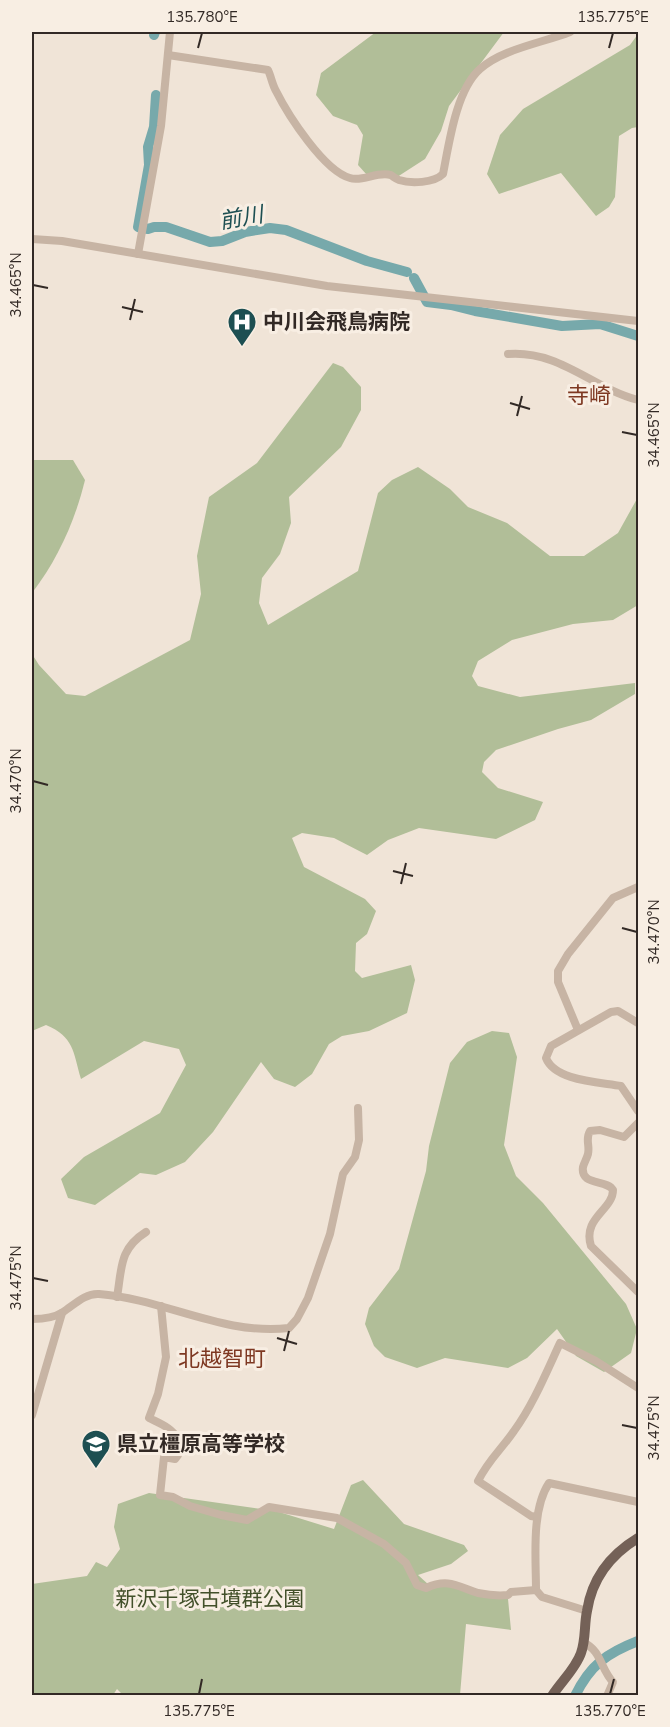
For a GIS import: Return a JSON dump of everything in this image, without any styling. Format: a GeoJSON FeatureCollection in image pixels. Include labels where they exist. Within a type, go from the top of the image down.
{"type":"FeatureCollection","features":[{"type":"Feature","properties":{"kind":"main road"},"geometry":{"type":"LineString","coordinates":[[552,1695],[579,1658],[584,1643],[587,1611],[595,1582],[605,1566],[624,1547],[639,1538]]}},
{"type":"Feature","properties":{"kind":"street"},"geometry":{"type":"LineString","coordinates":[[138,254],[161,126],[170,32]]}},
{"type":"Feature","properties":{"kind":"street"},"geometry":{"type":"LineString","coordinates":[[168,56],[268,70],[284,105],[316,152],[330,167],[341,175],[357,179],[383,174],[407,182],[434,180],[443,174],[459,105],[473,76],[480,68],[521,48],[570,32]]}},
{"type":"Feature","properties":{"kind":"street"},"geometry":{"type":"LineString","coordinates":[[32,239],[62,241],[297,281],[639,321]]}},
{"type":"Feature","properties":{"kind":"street"},"geometry":{"type":"LineString","coordinates":[[508,354],[531,353],[568,366],[609,389],[639,400]]}},
{"type":"Feature","properties":{"kind":"street"},"geometry":{"type":"LineString","coordinates":[[578,1030],[558,982],[558,971],[568,954],[614,898],[639,887]]}},
{"type":"Feature","properties":{"kind":"street"},"geometry":{"type":"LineString","coordinates":[[639,1023],[618,1011],[611,1012],[551,1046],[546,1058],[548,1064],[564,1076],[621,1086],[639,1111]]}},
{"type":"Feature","properties":{"kind":"street"},"geometry":{"type":"LineString","coordinates":[[32,1319],[62,1313],[87,1296],[97,1293],[161,1306],[231,1325],[256,1329],[289,1328],[297,1319],[308,1298],[330,1234],[343,1174],[355,1157],[359,1140],[358,1108]]}},
{"type":"Feature","properties":{"kind":"street"},"geometry":{"type":"LineString","coordinates":[[639,1122],[624,1137],[600,1130],[590,1131],[587,1138],[589,1152],[583,1175],[588,1180],[608,1185],[613,1191],[612,1198],[590,1229],[588,1236],[591,1246],[639,1292]]}},
{"type":"Feature","properties":{"kind":"street"},"geometry":{"type":"LineString","coordinates":[[117,1297],[127,1247],[146,1232]]}},
{"type":"Feature","properties":{"kind":"street"},"geometry":{"type":"LineString","coordinates":[[161,1306],[166,1357],[159,1394],[149,1418],[167,1427],[178,1439],[174,1444],[177,1455],[175,1459],[164,1457],[160,1495],[173,1497],[190,1506],[221,1515],[247,1520],[269,1507],[337,1518],[384,1544],[406,1563],[417,1585],[426,1588],[438,1583],[450,1583],[493,1596],[536,1590]]}},
{"type":"Feature","properties":{"kind":"street"},"geometry":{"type":"LineString","coordinates":[[32,1415],[62,1313]]}},
{"type":"Feature","properties":{"kind":"street"},"geometry":{"type":"LineString","coordinates":[[537,1517],[531,1516],[478,1481],[486,1465],[514,1431],[529,1407],[560,1343],[596,1360],[639,1388]]}},
{"type":"Feature","properties":{"kind":"street"},"geometry":{"type":"LineString","coordinates":[[587,1611],[542,1597],[536,1590],[537,1517],[545,1489],[549,1484],[639,1502]]}},
{"type":"Feature","properties":{"kind":"street"},"geometry":{"type":"LineString","coordinates":[[584,1643],[595,1651],[613,1682],[607,1695]]}},
{"type":"Feature","properties":{"kind":"green space"},"geometry":{"type":"Polygon","coordinates":[[[376,32],[504,32],[449,106],[441,131],[425,159],[394,179],[367,175],[358,165],[363,135],[357,125],[333,116],[316,95],[321,73],[376,32]]]}},
{"type":"Feature","properties":{"kind":"green space"},"geometry":{"type":"Polygon","coordinates":[[[638,34],[638,127],[619,136],[615,197],[609,207],[596,216],[561,173],[499,194],[487,174],[500,135],[523,109],[630,45],[638,34]]]}},
{"type":"Feature","properties":{"kind":"green space"},"geometry":{"type":"Polygon","coordinates":[[[333,363],[343,367],[361,387],[361,410],[341,447],[289,497],[291,523],[280,554],[262,578],[259,603],[268,625],[358,571],[378,493],[392,480],[418,467],[450,489],[468,507],[507,523],[550,556],[584,556],[618,533],[638,497],[638,605],[613,620],[573,624],[512,640],[478,661],[472,676],[478,686],[520,697],[635,683],[635,694],[591,720],[496,750],[484,762],[482,772],[498,788],[543,802],[535,820],[496,839],[419,828],[388,840],[367,855],[334,838],[302,833],[292,838],[304,867],[365,899],[376,911],[367,934],[356,943],[355,971],[362,978],[411,965],[415,980],[407,1013],[369,1031],[342,1036],[329,1044],[312,1074],[295,1087],[274,1079],[261,1062],[213,1132],[185,1162],[156,1175],[140,1173],[95,1205],[68,1198],[61,1179],[84,1157],[160,1113],[186,1065],[179,1049],[144,1041],[81,1079],[71,1046],[62,1035],[46,1025],[32,1031],[32,654],[66,694],[85,696],[190,640],[201,594],[197,556],[209,497],[257,463],[333,363]]]}},
{"type":"Feature","properties":{"kind":"green space"},"geometry":{"type":"Polygon","coordinates":[[[32,460],[73,460],[85,480],[64,539],[50,567],[32,593],[32,460]]]}},
{"type":"Feature","properties":{"kind":"green space"},"geometry":{"type":"Polygon","coordinates":[[[492,1031],[509,1033],[517,1057],[504,1145],[516,1176],[543,1203],[626,1304],[637,1329],[631,1353],[604,1372],[576,1356],[557,1329],[527,1358],[508,1368],[445,1358],[417,1368],[385,1357],[374,1346],[365,1324],[369,1308],[399,1269],[426,1171],[429,1146],[450,1063],[467,1042],[492,1031]]]}},
{"type":"Feature","properties":{"kind":"green space","name":"新沢千塚古墳群公園"},"geometry":{"type":"Polygon","coordinates":[[[363,1480],[404,1524],[464,1545],[468,1551],[451,1564],[418,1575],[429,1585],[446,1585],[508,1599],[511,1630],[466,1624],[460,1695],[151,1696],[148,1693],[147,1695],[124,1696],[117,1689],[113,1695],[32,1695],[32,1584],[87,1576],[96,1562],[107,1567],[120,1549],[114,1527],[118,1504],[149,1493],[276,1511],[334,1529],[351,1485],[363,1480]]]}},
{"type":"Feature","properties":{"kind":"waterway","name":"前川"},"geometry":{"type":"LineString","coordinates":[[156,95],[154,127],[148,147],[149,165],[138,227],[148,229],[166,227],[210,242],[270,228],[286,230],[367,261],[407,272]]}},
{"type":"Feature","properties":{"kind":"waterway","name":"前川"},"geometry":{"type":"LineString","coordinates":[[414,278],[427,302],[562,326],[600,324],[638,336]]}},
{"type":"Feature","properties":{"kind":"waterway"},"geometry":{"type":"LineString","coordinates":[[575,1696],[587,1676],[600,1661],[617,1650],[638,1641]]}},
{"type":"Feature","properties":{"kind":"place","name":"中川会飛鳥病院"},"geometry":{"type":"Point","coordinates":[242,348]}},
{"type":"Feature","properties":{"kind":"place","name":"県立橿原高等学校"},"geometry":{"type":"Point","coordinates":[96,1470]}},
{"type":"Feature","properties":{"kind":"district","name":"寺崎"},"geometry":{"type":"Point","coordinates":[589,395]}},
{"type":"Feature","properties":{"kind":"district","name":"北越智町"},"geometry":{"type":"Point","coordinates":[222,1358]}}]}
